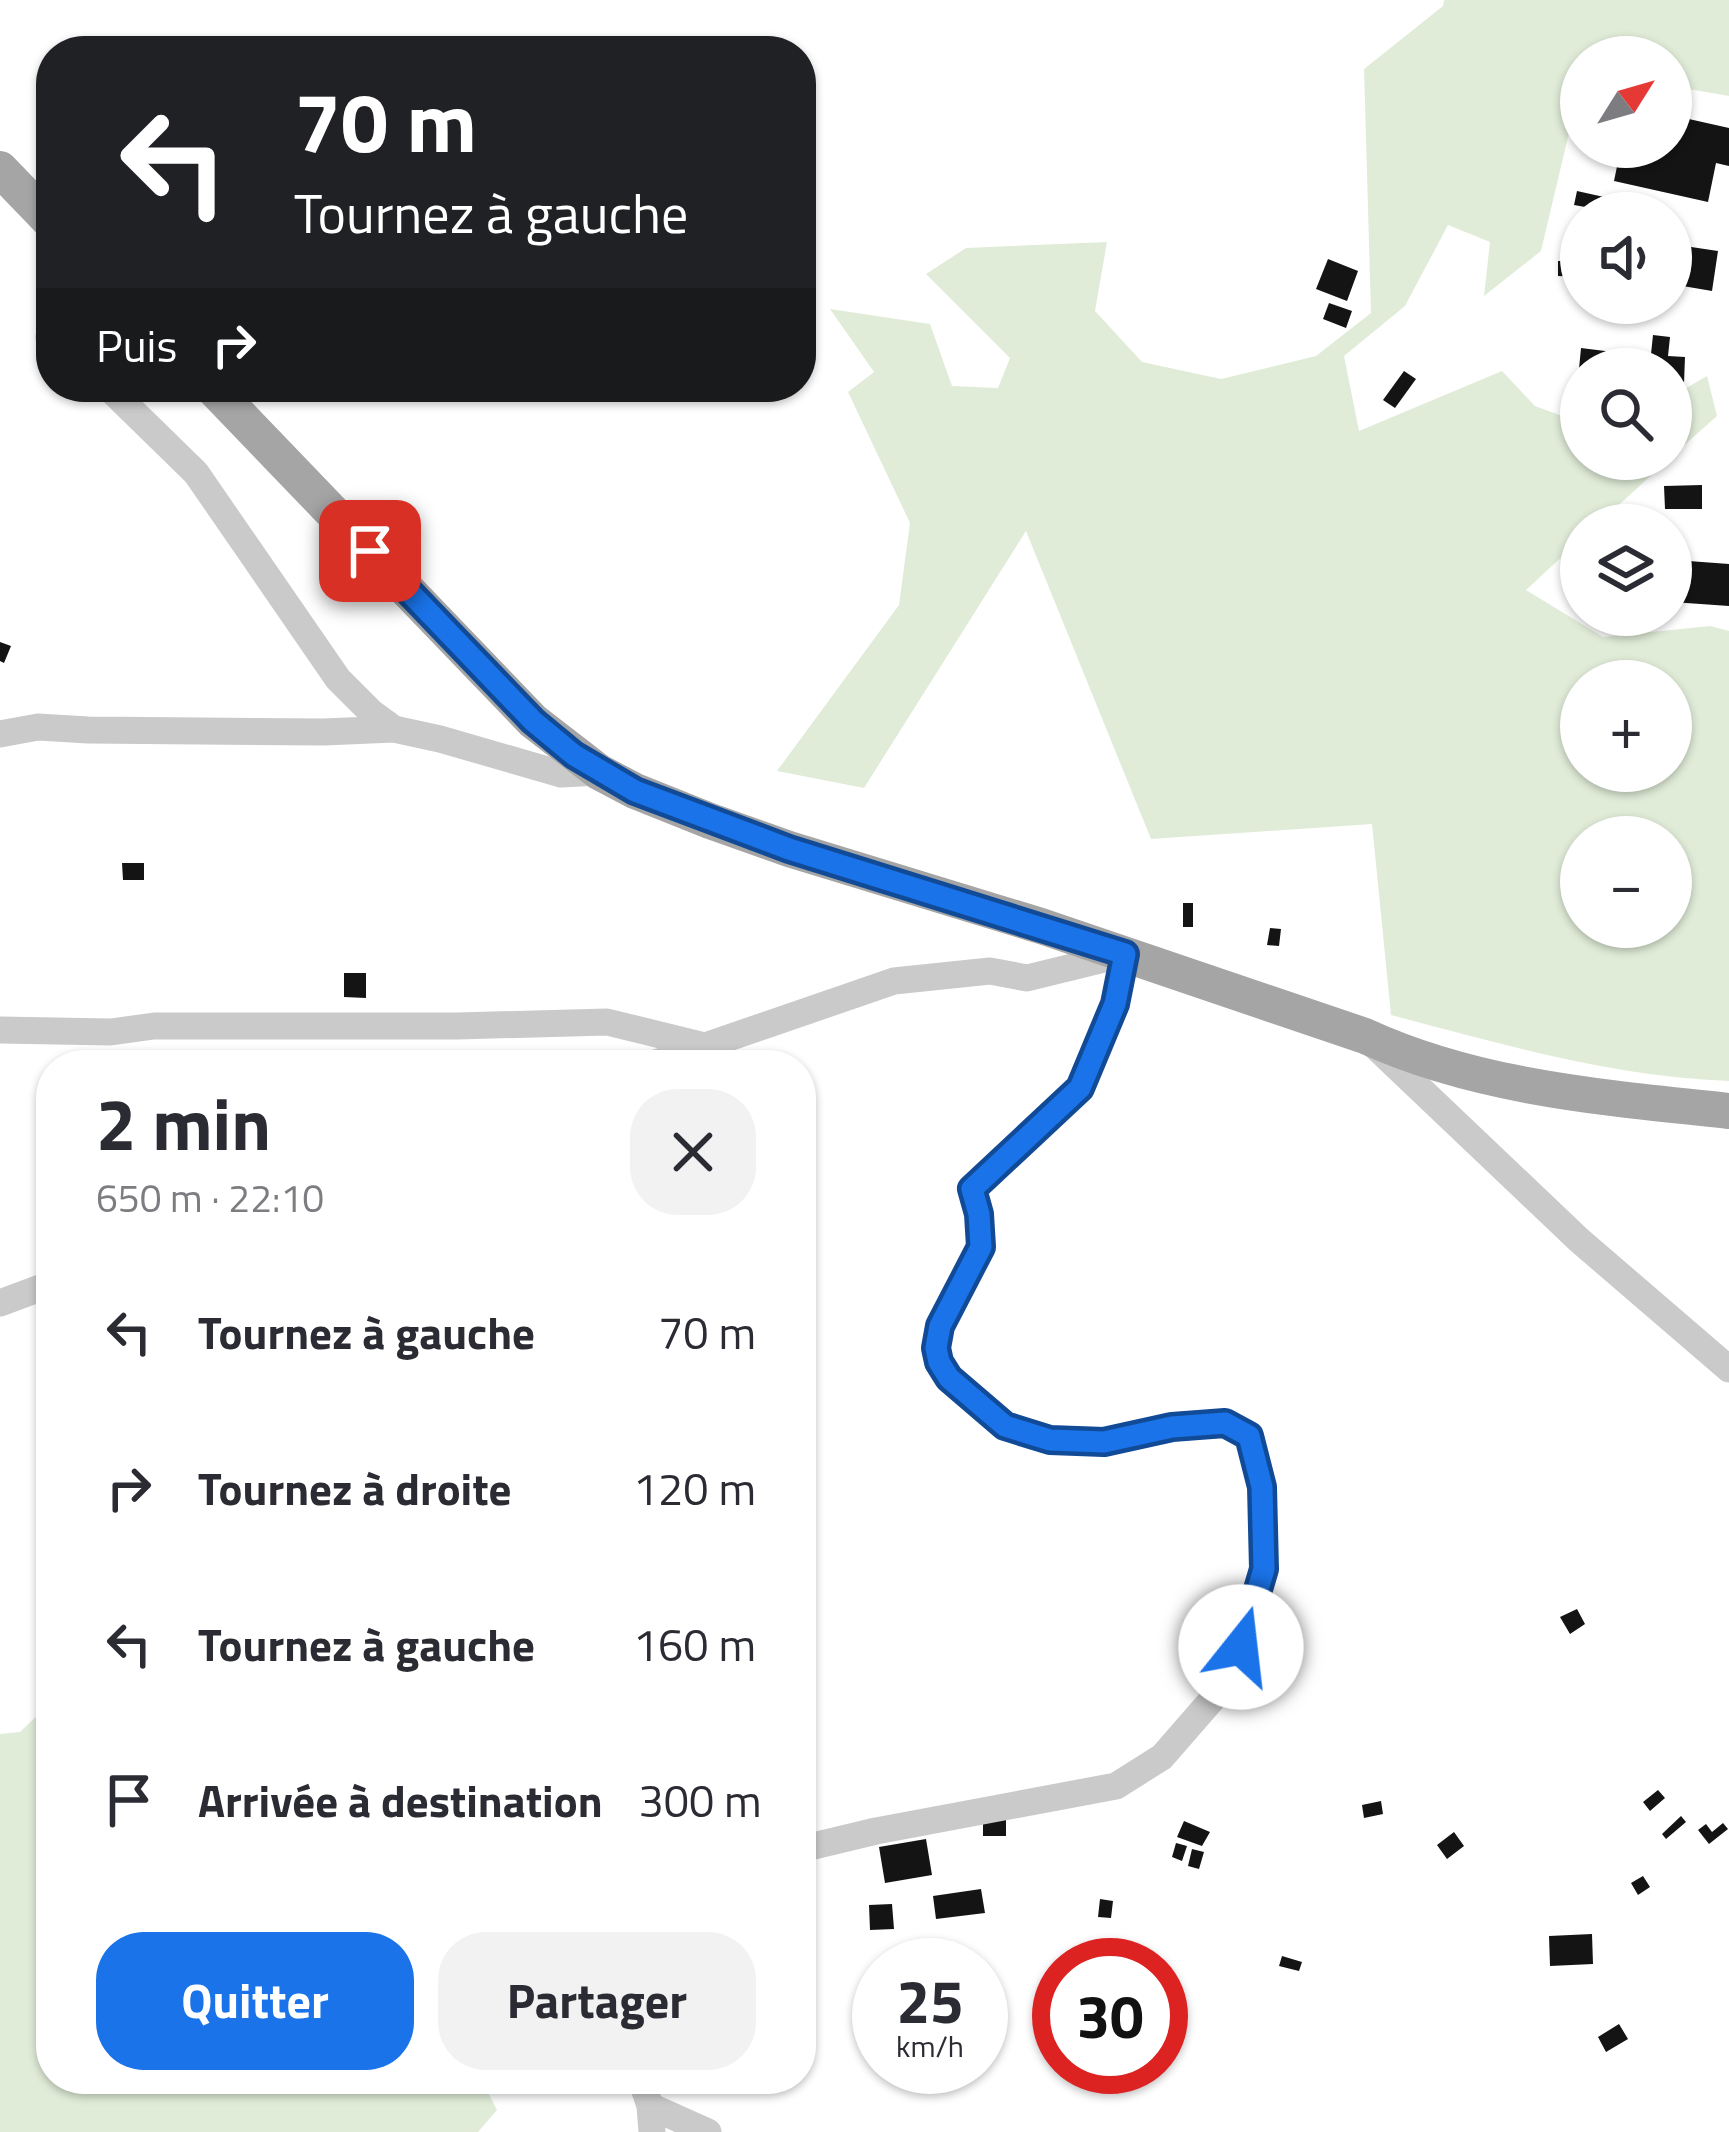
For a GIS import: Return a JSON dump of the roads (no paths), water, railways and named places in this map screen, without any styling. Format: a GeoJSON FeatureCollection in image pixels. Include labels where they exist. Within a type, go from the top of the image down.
{"type":"FeatureCollection","features":[{"type":"Feature","properties":{"kind":"main road"},"geometry":{"type":"LineString","coordinates":[[0,170],[36,207]]}},
{"type":"Feature","properties":{"kind":"main road"},"geometry":{"type":"LineString","coordinates":[[226,402],[533,721],[599,772],[635,791],[729,828],[1125,954],[1397,1051],[1564,1092],[1729,1111]]}},
{"type":"Feature","properties":{"kind":"street"},"geometry":{"type":"LineString","coordinates":[[123,402],[196,473],[338,679],[394,730]]}},
{"type":"Feature","properties":{"kind":"street"},"geometry":{"type":"LineString","coordinates":[[0,734],[38,727],[394,730],[561,773],[599,772]]}},
{"type":"Feature","properties":{"kind":"street"},"geometry":{"type":"LineString","coordinates":[[693,1050],[894,981],[990,971],[1027,978],[1125,954],[1115,1004],[1080,1088],[972,1189],[981,1247],[940,1326],[939,1362],[949,1378],[1005,1426],[1050,1440],[1104,1442],[1172,1427],[1225,1423],[1249,1436],[1262,1487],[1264,1569],[1241,1647],[1216,1695],[1162,1756],[1116,1786],[816,1845]]}},
{"type":"Feature","properties":{"kind":"street"},"geometry":{"type":"LineString","coordinates":[[0,1030],[607,1022],[705,1046]]}},
{"type":"Feature","properties":{"kind":"street"},"geometry":{"type":"LineString","coordinates":[[1365,1036],[1579,1240],[1729,1369]]}},
{"type":"Feature","properties":{"kind":"street"},"geometry":{"type":"LineString","coordinates":[[0,1303],[36,1290]]}},
{"type":"Feature","properties":{"kind":"street"},"geometry":{"type":"LineString","coordinates":[[648,2106],[708,2132]]}}]}
